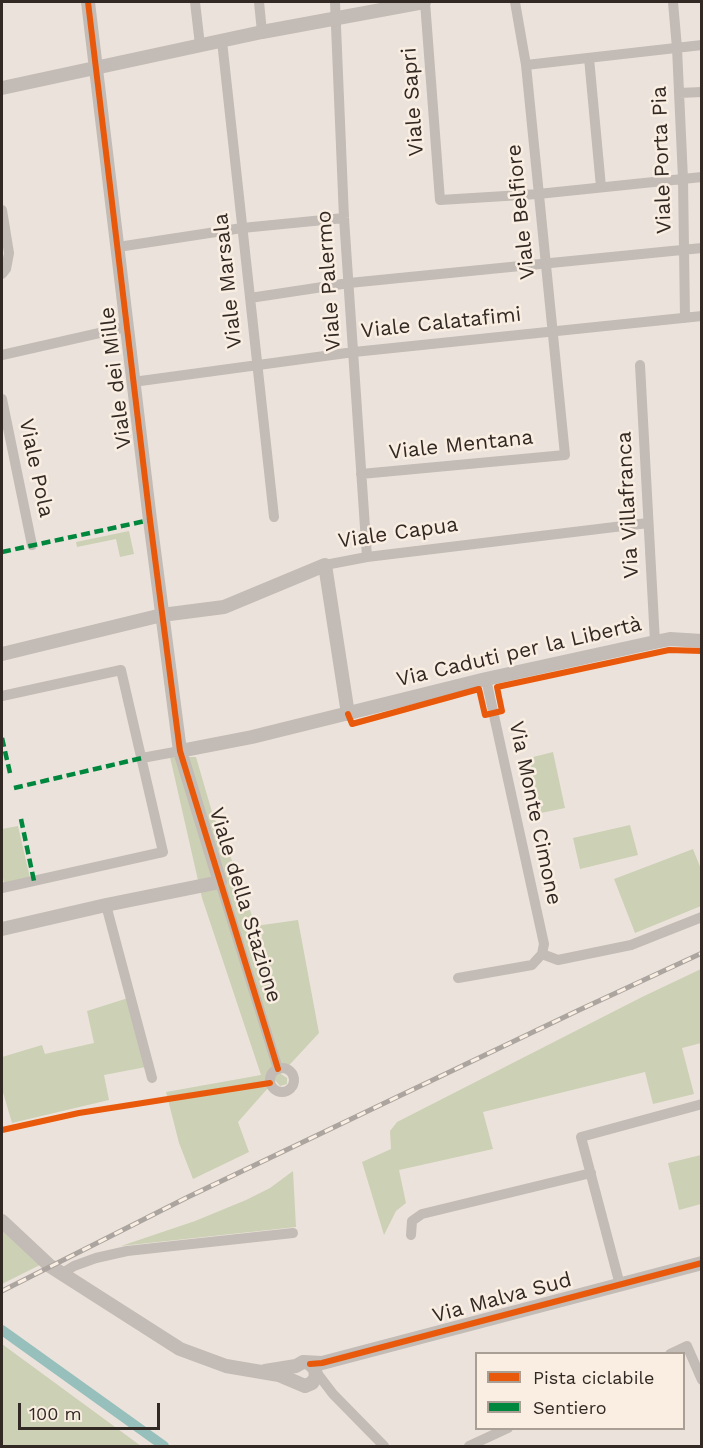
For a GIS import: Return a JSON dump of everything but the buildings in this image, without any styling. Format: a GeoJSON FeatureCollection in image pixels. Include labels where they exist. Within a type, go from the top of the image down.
{"type":"FeatureCollection","features":[{"type":"Feature","properties":{"kind":"street","name":"Viale dei Mille"},"geometry":{"type":"LineString","coordinates":[[88,2],[126,327],[180,751]]}},
{"type":"Feature","properties":{"kind":"street"},"geometry":{"type":"LineString","coordinates":[[195,2],[200,45]]}},
{"type":"Feature","properties":{"kind":"street"},"geometry":{"type":"LineString","coordinates":[[259,2],[262,32]]}},
{"type":"Feature","properties":{"kind":"street","name":"Viale Palermo"},"geometry":{"type":"LineString","coordinates":[[335,2],[344,218],[367,557]]}},
{"type":"Feature","properties":{"kind":"street"},"geometry":{"type":"LineString","coordinates":[[2,88],[262,32],[424,2]]}},
{"type":"Feature","properties":{"kind":"street","name":"Viale Sapri"},"geometry":{"type":"LineString","coordinates":[[424,2],[440,200],[538,194]]}},
{"type":"Feature","properties":{"kind":"street","name":"Viale Belfiore"},"geometry":{"type":"LineString","coordinates":[[515,2],[526,65],[565,454]]}},
{"type":"Feature","properties":{"kind":"street","name":"Viale Porta Pia"},"geometry":{"type":"LineString","coordinates":[[673,2],[683,179],[685,318]]}},
{"type":"Feature","properties":{"kind":"street","name":"Viale Marsala"},"geometry":{"type":"LineString","coordinates":[[222,41],[274,517]]}},
{"type":"Feature","properties":{"kind":"street"},"geometry":{"type":"LineString","coordinates":[[526,65],[702,45]]}},
{"type":"Feature","properties":{"kind":"street"},"geometry":{"type":"LineString","coordinates":[[589,58],[601,187]]}},
{"type":"Feature","properties":{"kind":"street"},"geometry":{"type":"LineString","coordinates":[[679,93],[702,92]]}},
{"type":"Feature","properties":{"kind":"street"},"geometry":{"type":"LineString","coordinates":[[538,194],[702,177]]}},
{"type":"Feature","properties":{"kind":"street"},"geometry":{"type":"LineString","coordinates":[[2,210],[9,253],[6,269],[2,274]]}},
{"type":"Feature","properties":{"kind":"street"},"geometry":{"type":"LineString","coordinates":[[118,247],[242,228],[344,218]]}},
{"type":"Feature","properties":{"kind":"street"},"geometry":{"type":"LineString","coordinates":[[250,298],[349,283],[702,248]]}},
{"type":"Feature","properties":{"kind":"street","name":"Viale Calatafimi"},"geometry":{"type":"LineString","coordinates":[[133,382],[354,352],[702,316]]}},
{"type":"Feature","properties":{"kind":"street"},"geometry":{"type":"LineString","coordinates":[[2,354],[126,327]]}},
{"type":"Feature","properties":{"kind":"street","name":"Via Villafranca"},"geometry":{"type":"LineString","coordinates":[[640,364],[656,642]]}},
{"type":"Feature","properties":{"kind":"street","name":"Viale Pola"},"geometry":{"type":"LineString","coordinates":[[2,399],[32,545]]}},
{"type":"Feature","properties":{"kind":"street","name":"Viale Mentana"},"geometry":{"type":"LineString","coordinates":[[361,474],[565,454]]}},
{"type":"Feature","properties":{"kind":"street","name":"Viale Capua"},"geometry":{"type":"LineString","coordinates":[[2,654],[162,615],[224,607],[325,565],[367,557],[648,523]]}},
{"type":"Feature","properties":{"kind":"street"},"geometry":{"type":"LineString","coordinates":[[325,565],[348,714]]}},
{"type":"Feature","properties":{"kind":"street","name":"Via Caduti per la Libertà"},"geometry":{"type":"LineString","coordinates":[[180,751],[252,737],[486,679],[670,639],[702,641]]}},
{"type":"Feature","properties":{"kind":"street"},"geometry":{"type":"LineString","coordinates":[[2,696],[121,670],[164,852],[2,888]]}},
{"type":"Feature","properties":{"kind":"street","name":"Via Monte Cimone"},"geometry":{"type":"LineString","coordinates":[[486,679],[544,944],[542,954]]}},
{"type":"Feature","properties":{"kind":"street"},"geometry":{"type":"LineString","coordinates":[[142,758],[180,751]]}},
{"type":"Feature","properties":{"kind":"street","name":"Viale della Stazione"},"geometry":{"type":"LineString","coordinates":[[180,751],[278,1069]]}},
{"type":"Feature","properties":{"kind":"street"},"geometry":{"type":"LineString","coordinates":[[2,929],[220,882]]}},
{"type":"Feature","properties":{"kind":"street"},"geometry":{"type":"LineString","coordinates":[[106,905],[152,1078]]}},
{"type":"Feature","properties":{"kind":"street"},"geometry":{"type":"LineString","coordinates":[[458,978],[532,965],[542,954],[558,960],[631,945],[702,917]]}},
{"type":"Feature","properties":{"kind":"street"},"geometry":{"type":"LineString","coordinates":[[620,1285],[581,1137],[702,1104]]}},
{"type":"Feature","properties":{"kind":"street"},"geometry":{"type":"LineString","coordinates":[[411,1235],[412,1221],[422,1214],[591,1173]]}},
{"type":"Feature","properties":{"kind":"street"},"geometry":{"type":"LineString","coordinates":[[2,1221],[50,1266],[180,1349],[226,1366],[265,1371],[333,1394]]}},
{"type":"Feature","properties":{"kind":"street"},"geometry":{"type":"LineString","coordinates":[[62,1274],[96,1258],[127,1251],[293,1233]]}},
{"type":"Feature","properties":{"kind":"street","name":"Via Malva Sud"},"geometry":{"type":"LineString","coordinates":[[313,1368],[322,1363],[702,1263]]}},
{"type":"Feature","properties":{"kind":"street"},"geometry":{"type":"LineString","coordinates":[[672,1352],[687,1346],[702,1380]]}},
{"type":"Feature","properties":{"kind":"street"},"geometry":{"type":"LineString","coordinates":[[265,1371],[296,1366],[303,1362],[313,1368],[370,1442],[384,1446]]}},
{"type":"Feature","properties":{"kind":"street"},"geometry":{"type":"LineString","coordinates":[[296,1366],[293,1373],[300,1383]]}},
{"type":"Feature","properties":{"kind":"street"},"geometry":{"type":"LineString","coordinates":[[300,1383],[314,1381],[313,1368]]}},
{"type":"Feature","properties":{"kind":"street"},"geometry":{"type":"LineString","coordinates":[[469,1446],[504,1430]]}},
{"type":"Feature","properties":{"kind":"green space"},"geometry":{"type":"Polygon","coordinates":[[[129,531],[134,554],[120,557],[116,539],[77,547],[76,542],[129,531]]]}},
{"type":"Feature","properties":{"kind":"green space"},"geometry":{"type":"Polygon","coordinates":[[[553,752],[565,808],[541,813],[529,758],[553,752]]]}},
{"type":"Feature","properties":{"kind":"green space"},"geometry":{"type":"Polygon","coordinates":[[[170,757],[196,757],[212,812],[243,887],[255,926],[298,920],[319,1033],[281,1074],[287,1078],[287,1084],[280,1086],[275,1080],[238,1122],[249,1152],[193,1179],[179,1143],[166,1092],[261,1075],[202,898],[170,757]]]}},
{"type":"Feature","properties":{"kind":"green space"},"geometry":{"type":"Polygon","coordinates":[[[630,825],[638,855],[580,869],[573,838],[630,825]]]}},
{"type":"Feature","properties":{"kind":"green space"},"geometry":{"type":"Polygon","coordinates":[[[18,826],[30,878],[4,883],[2,829],[18,826]]]}},
{"type":"Feature","properties":{"kind":"green space"},"geometry":{"type":"Polygon","coordinates":[[[693,849],[701,869],[701,906],[635,933],[614,879],[693,849]]]}},
{"type":"Feature","properties":{"kind":"green space"},"geometry":{"type":"Polygon","coordinates":[[[701,969],[701,1043],[682,1048],[694,1094],[653,1104],[645,1072],[483,1112],[493,1149],[399,1170],[406,1203],[396,1211],[384,1235],[362,1162],[391,1149],[390,1131],[397,1122],[701,969]]]}},
{"type":"Feature","properties":{"kind":"green space"},"geometry":{"type":"Polygon","coordinates":[[[128,998],[146,1067],[104,1075],[109,1100],[12,1123],[2,1089],[2,1057],[42,1045],[45,1054],[94,1043],[87,1011],[128,998]]]}},
{"type":"Feature","properties":{"kind":"green space"},"geometry":{"type":"Polygon","coordinates":[[[701,1155],[701,1204],[679,1210],[668,1163],[701,1155]]]}},
{"type":"Feature","properties":{"kind":"green space"},"geometry":{"type":"Polygon","coordinates":[[[293,1171],[296,1227],[121,1246],[195,1221],[246,1200],[270,1188],[293,1171]]]}},
{"type":"Feature","properties":{"kind":"green space"},"geometry":{"type":"Polygon","coordinates":[[[2,1230],[40,1265],[2,1284],[2,1230]]]}},
{"type":"Feature","properties":{"kind":"green space"},"geometry":{"type":"Polygon","coordinates":[[[2,1344],[141,1446],[2,1446],[2,1344]]]}},
{"type":"Feature","properties":{"kind":"waterway"},"geometry":{"type":"LineString","coordinates":[[2,1330],[164,1446]]}},
{"type":"Feature","properties":{"kind":"railway"},"geometry":{"type":"LineString","coordinates":[[2,1291],[188,1197],[702,953]]}},
{"type":"Feature","properties":{"kind":"marked path"},"geometry":{"type":"LineString","coordinates":[[2,552],[150,520]]}},
{"type":"Feature","properties":{"kind":"marked path"},"geometry":{"type":"LineString","coordinates":[[2,738],[10,773]]}},
{"type":"Feature","properties":{"kind":"marked path"},"geometry":{"type":"LineString","coordinates":[[14,788],[142,758]]}},
{"type":"Feature","properties":{"kind":"marked path"},"geometry":{"type":"LineString","coordinates":[[21,819],[34,881]]}},
{"type":"Feature","properties":{"kind":"cycle path"},"geometry":{"type":"LineString","coordinates":[[88,2],[180,751],[278,1069]]}},
{"type":"Feature","properties":{"kind":"cycle path"},"geometry":{"type":"LineString","coordinates":[[348,714],[352,724],[479,689],[485,715],[502,711],[497,687],[669,650],[702,651]]}},
{"type":"Feature","properties":{"kind":"cycle path"},"geometry":{"type":"LineString","coordinates":[[2,1130],[79,1113],[270,1083]]}},
{"type":"Feature","properties":{"kind":"cycle path"},"geometry":{"type":"LineString","coordinates":[[310,1364],[322,1363],[702,1263]]}}]}
